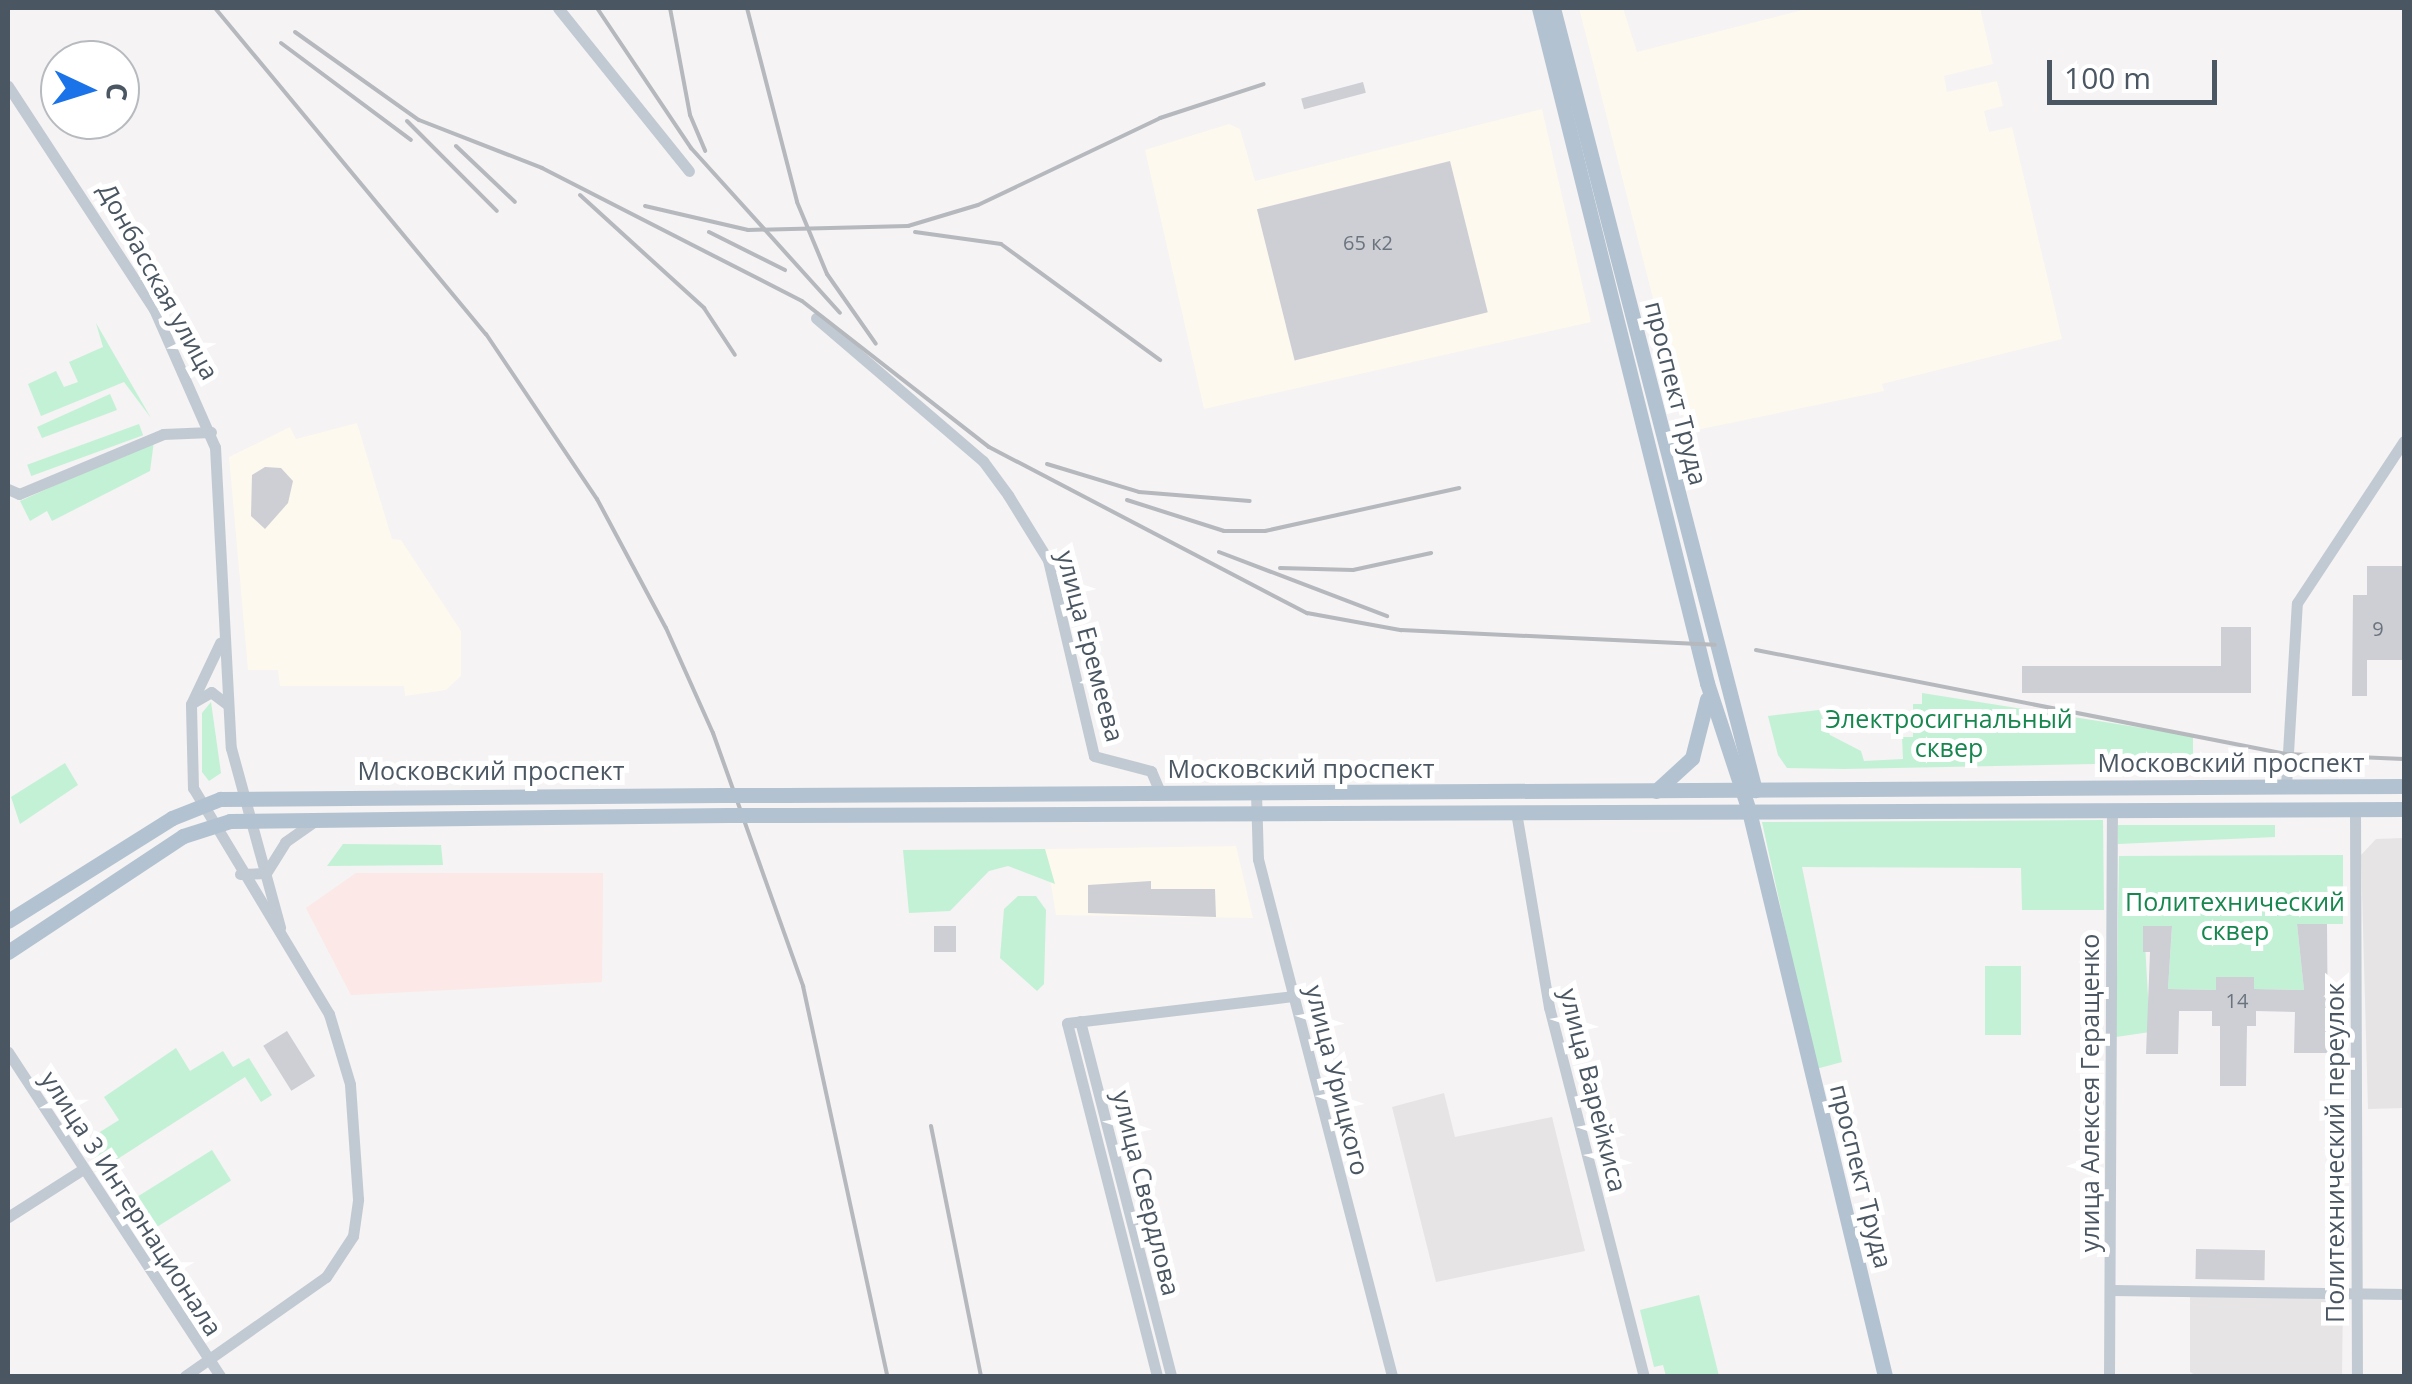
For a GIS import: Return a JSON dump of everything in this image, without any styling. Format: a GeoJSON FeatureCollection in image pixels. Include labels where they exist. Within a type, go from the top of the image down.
{"type":"FeatureCollection","features":[{"type":"Feature","properties":{"kind":"main road","name":"проспект Труда"},"geometry":{"type":"LineString","coordinates":[[1539,8],[1551,27],[1747,790]]}},
{"type":"Feature","properties":{"kind":"main road","name":"проспект Труда"},"geometry":{"type":"LineString","coordinates":[[1554,8],[1551,27],[1707,683],[1747,790]]}},
{"type":"Feature","properties":{"kind":"main road"},"geometry":{"type":"LineString","coordinates":[[1656,791],[1692,758],[1707,683]]}},
{"type":"Feature","properties":{"kind":"main road","name":"Московский проспект"},"geometry":{"type":"LineString","coordinates":[[200,806],[246,798],[2404,786]]}},
{"type":"Feature","properties":{"kind":"main road"},"geometry":{"type":"LineString","coordinates":[[1747,790],[1749,812]]}},
{"type":"Feature","properties":{"kind":"main road"},"geometry":{"type":"LineString","coordinates":[[8,920],[200,806]]}},
{"type":"Feature","properties":{"kind":"main road","name":"Московский проспект"},"geometry":{"type":"LineString","coordinates":[[8,952],[183,836],[253,819],[2404,810]]}},
{"type":"Feature","properties":{"kind":"main road","name":"проспект Труда"},"geometry":{"type":"LineString","coordinates":[[1749,812],[1885,1376]]}},
{"type":"Feature","properties":{"kind":"street"},"geometry":{"type":"LineString","coordinates":[[558,8],[689,171]]}},
{"type":"Feature","properties":{"kind":"street","name":"Донбасская улица"},"geometry":{"type":"LineString","coordinates":[[8,86],[154,309],[210,432],[227,704],[246,798],[280,927]]}},
{"type":"Feature","properties":{"kind":"street","name":"улица Еремеева"},"geometry":{"type":"LineString","coordinates":[[816,318],[983,461],[1008,494],[1048,560],[1094,756],[1151,771],[1161,794]]}},
{"type":"Feature","properties":{"kind":"street"},"geometry":{"type":"LineString","coordinates":[[8,489],[19,494],[163,434],[210,432]]}},
{"type":"Feature","properties":{"kind":"street"},"geometry":{"type":"LineString","coordinates":[[2286,786],[2297,603],[2404,441]]}},
{"type":"Feature","properties":{"kind":"street","name":"Донбасская улица"},"geometry":{"type":"LineString","coordinates":[[191,704],[222,639]]}},
{"type":"Feature","properties":{"kind":"street"},"geometry":{"type":"LineString","coordinates":[[186,1376],[326,1277],[353,1236],[348,1075],[330,1014],[280,927],[240,874],[200,806],[191,704],[210,692],[227,704]]}},
{"type":"Feature","properties":{"kind":"street","name":"улица Урицкого"},"geometry":{"type":"LineString","coordinates":[[1256,793],[1258,858],[1392,1376]]}},
{"type":"Feature","properties":{"kind":"street","name":"улица Алексея Геращенко"},"geometry":{"type":"LineString","coordinates":[[2109,1376],[2112,810]]}},
{"type":"Feature","properties":{"kind":"street","name":"Политехнический переулок"},"geometry":{"type":"LineString","coordinates":[[2355,810],[2357,1376]]}},
{"type":"Feature","properties":{"kind":"street","name":"улица Варейкиса"},"geometry":{"type":"LineString","coordinates":[[1516,812],[1549,1007],[1644,1376]]}},
{"type":"Feature","properties":{"kind":"street"},"geometry":{"type":"LineString","coordinates":[[240,874],[266,873],[285,842],[325,817]]}},
{"type":"Feature","properties":{"kind":"street"},"geometry":{"type":"LineString","coordinates":[[1074,1022],[1294,996]]}},
{"type":"Feature","properties":{"kind":"street","name":"улица Свердлова"},"geometry":{"type":"LineString","coordinates":[[1074,1022],[1157,1376]]}},
{"type":"Feature","properties":{"kind":"street","name":"улица Свердлова"},"geometry":{"type":"LineString","coordinates":[[1074,1022],[1171,1376]]}},
{"type":"Feature","properties":{"kind":"street","name":"улица 3 Интернационала"},"geometry":{"type":"LineString","coordinates":[[8,1052],[220,1376]]}},
{"type":"Feature","properties":{"kind":"street"},"geometry":{"type":"LineString","coordinates":[[8,1217],[83,1169]]}},
{"type":"Feature","properties":{"kind":"street"},"geometry":{"type":"LineString","coordinates":[[2112,1290],[2404,1294]]}},
{"type":"Feature","properties":{"kind":"shaded area"},"geometry":{"type":"Polygon","coordinates":[[[1579,8],[1623,8],[1637,52],[1810,8],[1980,8],[1993,64],[1944,76],[1947,92],[1997,81],[2003,106],[1984,111],[1989,132],[2012,127],[2062,339],[1882,384],[1884,391],[1687,432],[1579,8]]]}},
{"type":"Feature","properties":{"kind":"shaded area"},"geometry":{"type":"Polygon","coordinates":[[[1542,109],[1591,322],[1204,409],[1145,150],[1229,124],[1240,129],[1255,181],[1542,109]]]}},
{"type":"Feature","properties":{"kind":"shaded area"},"geometry":{"type":"Polygon","coordinates":[[[357,423],[392,539],[401,540],[461,631],[461,676],[446,690],[405,696],[404,686],[280,686],[278,670],[248,670],[229,457],[290,427],[296,439],[357,423]]]}},
{"type":"Feature","properties":{"kind":"shaded area"},"geometry":{"type":"Polygon","coordinates":[[[2404,838],[2404,1108],[2368,1109],[2361,855],[2376,839],[2404,838]]]}},
{"type":"Feature","properties":{"kind":"shaded area"},"geometry":{"type":"Polygon","coordinates":[[[1236,846],[1253,918],[1056,915],[1045,849],[1236,846]]]}},
{"type":"Feature","properties":{"kind":"shaded area"},"geometry":{"type":"Polygon","coordinates":[[[356,873],[603,873],[602,982],[351,995],[306,908],[356,873]]]}},
{"type":"Feature","properties":{"kind":"shaded area"},"geometry":{"type":"Polygon","coordinates":[[[1444,1093],[1455,1137],[1552,1117],[1585,1251],[1436,1282],[1392,1107],[1444,1093]]]}},
{"type":"Feature","properties":{"kind":"shaded area"},"geometry":{"type":"Polygon","coordinates":[[[2190,1296],[2343,1297],[2342,1376],[2197,1376],[2190,1372],[2190,1296]]]}},
{"type":"Feature","properties":{"kind":"green space"},"geometry":{"type":"Polygon","coordinates":[[[96,323],[151,418],[124,382],[41,416],[28,384],[56,371],[64,387],[78,382],[69,362],[103,347],[96,323]]]}},
{"type":"Feature","properties":{"kind":"green space"},"geometry":{"type":"Polygon","coordinates":[[[110,394],[117,410],[42,438],[37,427],[110,394]]]}},
{"type":"Feature","properties":{"kind":"green space"},"geometry":{"type":"Polygon","coordinates":[[[139,424],[143,435],[31,476],[27,465],[139,424]]]}},
{"type":"Feature","properties":{"kind":"green space"},"geometry":{"type":"Polygon","coordinates":[[[154,441],[150,471],[52,521],[47,511],[30,521],[20,501],[154,441]]]}},
{"type":"Feature","properties":{"kind":"green space","name":"Электросигнальный сквер"},"geometry":{"type":"Polygon","coordinates":[[[1922,693],[2193,736],[2193,762],[1844,769],[1787,768],[1778,755],[1768,716],[1819,710],[1830,735],[1861,751],[1864,761],[1903,759],[1902,737],[1913,737],[1913,704],[1922,704],[1922,693]]]}},
{"type":"Feature","properties":{"kind":"green space"},"geometry":{"type":"Polygon","coordinates":[[[211,702],[221,773],[209,781],[202,772],[202,713],[211,702]]]}},
{"type":"Feature","properties":{"kind":"green space"},"geometry":{"type":"Polygon","coordinates":[[[65,763],[78,785],[20,824],[11,797],[65,763]]]}},
{"type":"Feature","properties":{"kind":"green space"},"geometry":{"type":"Polygon","coordinates":[[[2103,820],[2104,910],[2022,910],[2021,868],[1802,867],[1842,1062],[1816,1069],[1762,822],[2103,820]]]}},
{"type":"Feature","properties":{"kind":"green space"},"geometry":{"type":"Polygon","coordinates":[[[2118,825],[2275,825],[2275,837],[2118,844],[2118,825]]]}},
{"type":"Feature","properties":{"kind":"green space"},"geometry":{"type":"Polygon","coordinates":[[[343,844],[441,845],[443,865],[327,866],[343,844]]]}},
{"type":"Feature","properties":{"kind":"green space"},"geometry":{"type":"Polygon","coordinates":[[[1045,849],[1055,884],[1008,866],[989,871],[950,911],[909,913],[903,850],[1045,849]]]}},
{"type":"Feature","properties":{"kind":"green space","name":"Политехнический сквер"},"geometry":{"type":"Polygon","coordinates":[[[2343,855],[2343,924],[2297,924],[2304,990],[2254,989],[2254,977],[2217,977],[2216,990],[2168,989],[2172,927],[2144,926],[2150,1032],[2116,1037],[2119,856],[2343,855]]]}},
{"type":"Feature","properties":{"kind":"green space"},"geometry":{"type":"Polygon","coordinates":[[[1018,896],[1036,896],[1046,910],[1044,984],[1037,991],[1000,958],[1004,909],[1018,896]]]}},
{"type":"Feature","properties":{"kind":"green space"},"geometry":{"type":"Polygon","coordinates":[[[1985,966],[2021,966],[2021,1035],[1985,1035],[1985,966]]]}},
{"type":"Feature","properties":{"kind":"green space"},"geometry":{"type":"Polygon","coordinates":[[[176,1048],[190,1071],[223,1051],[233,1067],[249,1058],[272,1095],[261,1102],[245,1077],[102,1169],[84,1142],[119,1120],[104,1097],[176,1048]]]}},
{"type":"Feature","properties":{"kind":"green space"},"geometry":{"type":"Polygon","coordinates":[[[212,1150],[231,1181],[142,1236],[123,1206],[212,1150]]]}},
{"type":"Feature","properties":{"kind":"green space"},"geometry":{"type":"Polygon","coordinates":[[[1699,1295],[1719,1376],[1666,1376],[1663,1365],[1654,1367],[1640,1310],[1699,1295]]]}},
{"type":"Feature","properties":{"kind":"building"},"geometry":{"type":"Polygon","coordinates":[[[1363,82],[1366,93],[1304,109],[1301,99],[1363,82]]]}},
{"type":"Feature","properties":{"kind":"building"},"geometry":{"type":"Polygon","coordinates":[[[1450,161],[1488,312],[1295,361],[1257,209],[1450,161]]]}},
{"type":"Feature","properties":{"kind":"building"},"geometry":{"type":"Polygon","coordinates":[[[265,467],[281,468],[293,481],[288,503],[265,529],[251,516],[252,475],[265,467]]]}},
{"type":"Feature","properties":{"kind":"building"},"geometry":{"type":"Polygon","coordinates":[[[2367,566],[2404,566],[2404,660],[2367,660],[2367,696],[2352,696],[2353,595],[2367,595],[2367,566]]]}},
{"type":"Feature","properties":{"kind":"building"},"geometry":{"type":"Polygon","coordinates":[[[2221,627],[2251,627],[2251,693],[2022,693],[2022,666],[2221,666],[2221,627]]]}},
{"type":"Feature","properties":{"kind":"building"},"geometry":{"type":"Polygon","coordinates":[[[1151,881],[1151,889],[1215,889],[1216,917],[1088,913],[1088,885],[1151,881]]]}},
{"type":"Feature","properties":{"kind":"building"},"geometry":{"type":"Polygon","coordinates":[[[2297,924],[2327,924],[2328,1053],[2294,1053],[2295,1012],[2256,1011],[2256,1026],[2247,1026],[2246,1086],[2220,1086],[2220,1026],[2212,1026],[2212,1011],[2179,1011],[2178,1054],[2146,1054],[2150,952],[2143,952],[2143,926],[2172,926],[2168,989],[2216,990],[2216,977],[2254,977],[2254,989],[2304,990],[2297,924]]]}},
{"type":"Feature","properties":{"kind":"building"},"geometry":{"type":"Polygon","coordinates":[[[934,926],[956,926],[956,952],[934,952],[934,926]]]}},
{"type":"Feature","properties":{"kind":"building"},"geometry":{"type":"Polygon","coordinates":[[[287,1031],[315,1076],[291,1091],[263,1046],[287,1031]]]}},
{"type":"Feature","properties":{"kind":"building"},"geometry":{"type":"Polygon","coordinates":[[[2196,1249],[2265,1250],[2264,1280],[2195,1279],[2196,1249]]]}},
{"type":"Feature","properties":{"kind":"railway"},"geometry":{"type":"LineString","coordinates":[[215,8],[486,334],[597,499],[666,628],[713,733],[803,986],[887,1376]]}},
{"type":"Feature","properties":{"kind":"railway"},"geometry":{"type":"LineString","coordinates":[[597,8],[691,148],[840,313]]}},
{"type":"Feature","properties":{"kind":"railway"},"geometry":{"type":"LineString","coordinates":[[670,8],[690,115],[705,151]]}},
{"type":"Feature","properties":{"kind":"railway"},"geometry":{"type":"LineString","coordinates":[[747,8],[797,202],[827,274],[876,344]]}},
{"type":"Feature","properties":{"kind":"railway"},"geometry":{"type":"LineString","coordinates":[[295,32],[419,120],[542,168],[802,301],[989,447],[1307,613],[1401,630],[1715,645]]}},
{"type":"Feature","properties":{"kind":"railway"},"geometry":{"type":"LineString","coordinates":[[281,43],[411,140]]}},
{"type":"Feature","properties":{"kind":"railway"},"geometry":{"type":"LineString","coordinates":[[645,206],[748,230],[908,226],[978,205],[1160,118],[1264,84]]}},
{"type":"Feature","properties":{"kind":"railway"},"geometry":{"type":"LineString","coordinates":[[407,121],[497,211]]}},
{"type":"Feature","properties":{"kind":"railway"},"geometry":{"type":"LineString","coordinates":[[456,146],[515,202]]}},
{"type":"Feature","properties":{"kind":"railway"},"geometry":{"type":"LineString","coordinates":[[580,195],[704,308],[735,355]]}},
{"type":"Feature","properties":{"kind":"railway"},"geometry":{"type":"LineString","coordinates":[[709,232],[785,270]]}},
{"type":"Feature","properties":{"kind":"railway"},"geometry":{"type":"LineString","coordinates":[[915,232],[1001,244],[1160,360]]}},
{"type":"Feature","properties":{"kind":"railway"},"geometry":{"type":"LineString","coordinates":[[1047,464],[1139,492],[1250,501]]}},
{"type":"Feature","properties":{"kind":"railway"},"geometry":{"type":"LineString","coordinates":[[1127,500],[1224,531],[1265,531],[1459,488]]}},
{"type":"Feature","properties":{"kind":"railway"},"geometry":{"type":"LineString","coordinates":[[1219,552],[1387,616]]}},
{"type":"Feature","properties":{"kind":"railway"},"geometry":{"type":"LineString","coordinates":[[1280,568],[1353,570],[1431,553]]}},
{"type":"Feature","properties":{"kind":"railway"},"geometry":{"type":"LineString","coordinates":[[1756,650],[2286,754],[2404,759]]}},
{"type":"Feature","properties":{"kind":"railway"},"geometry":{"type":"LineString","coordinates":[[931,1126],[981,1376]]}}]}
